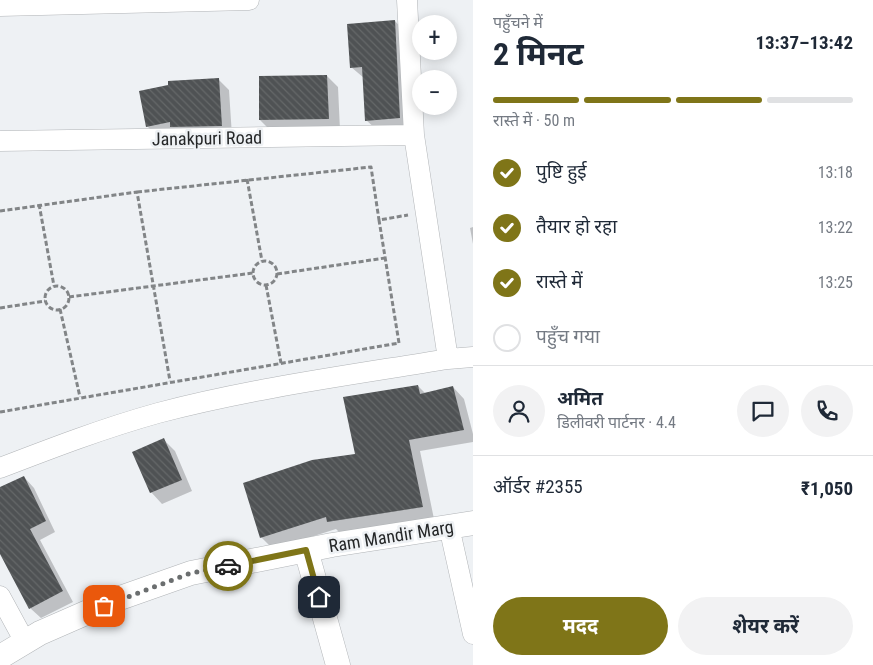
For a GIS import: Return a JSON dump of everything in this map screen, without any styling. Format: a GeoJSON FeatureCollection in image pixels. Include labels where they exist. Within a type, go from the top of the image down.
{"type":"FeatureCollection","features":[{"type":"Feature","properties":{"kind":"street"},"geometry":{"type":"LineString","coordinates":[[0,6],[124,1],[249,0]]}},
{"type":"Feature","properties":{"kind":"street"},"geometry":{"type":"LineString","coordinates":[[407,0],[414,135],[448,359]]}},
{"type":"Feature","properties":{"kind":"street","name":"Janakpuri Road"},"geometry":{"type":"LineString","coordinates":[[0,141],[414,135]]}},
{"type":"Feature","properties":{"kind":"street"},"geometry":{"type":"LineString","coordinates":[[0,468],[56,446],[156,414],[251,392],[448,359],[473,357]]}},
{"type":"Feature","properties":{"kind":"street","name":"Ram Mandir Marg"},"geometry":{"type":"LineString","coordinates":[[13,665],[45,646],[123,611],[184,589],[307,556],[473,524]]}},
{"type":"Feature","properties":{"kind":"street"},"geometry":{"type":"LineString","coordinates":[[463,538],[472,627]]}},
{"type":"Feature","properties":{"kind":"street","name":"Ram Mandir Marg"},"geometry":{"type":"LineString","coordinates":[[0,656],[120,598],[191,573],[307,556],[463,538]]}},
{"type":"Feature","properties":{"kind":"street"},"geometry":{"type":"LineString","coordinates":[[307,556],[338,665]]}},
{"type":"Feature","properties":{"kind":"street"},"geometry":{"type":"LineString","coordinates":[[0,596],[26,642]]}},
{"type":"Feature","properties":{"kind":"path"},"geometry":{"type":"LineString","coordinates":[[0,211],[39,204],[137,192],[372,166],[399,343],[170,381],[0,412]]}},
{"type":"Feature","properties":{"kind":"path"},"geometry":{"type":"LineString","coordinates":[[247,180],[262,261]]}},
{"type":"Feature","properties":{"kind":"path"},"geometry":{"type":"LineString","coordinates":[[137,192],[170,381]]}},
{"type":"Feature","properties":{"kind":"path"},"geometry":{"type":"LineString","coordinates":[[39,204],[54,286]]}},
{"type":"Feature","properties":{"kind":"path"},"geometry":{"type":"LineString","coordinates":[[379,220],[426,212]]}},
{"type":"Feature","properties":{"kind":"path"},"geometry":{"type":"LineString","coordinates":[[277,274],[385,258]]}},
{"type":"Feature","properties":{"kind":"path"},"geometry":{"type":"LineString","coordinates":[[262,261],[273,264],[277,274],[274,282],[266,285],[256,282],[253,273],[255,266],[262,261]]}},
{"type":"Feature","properties":{"kind":"path"},"geometry":{"type":"LineString","coordinates":[[69,297],[253,273]]}},
{"type":"Feature","properties":{"kind":"path"},"geometry":{"type":"LineString","coordinates":[[266,285],[281,363]]}},
{"type":"Feature","properties":{"kind":"path"},"geometry":{"type":"LineString","coordinates":[[54,286],[64,288],[69,297],[67,305],[60,309],[52,309],[45,301],[46,293],[54,286]]}},
{"type":"Feature","properties":{"kind":"path"},"geometry":{"type":"LineString","coordinates":[[0,308],[45,301]]}},
{"type":"Feature","properties":{"kind":"path"},"geometry":{"type":"LineString","coordinates":[[60,309],[80,398]]}},
{"type":"Feature","properties":{"kind":"building"},"geometry":{"type":"Polygon","coordinates":[[[395,20],[400,118],[365,121],[362,67],[350,68],[347,24],[395,20]]]}},
{"type":"Feature","properties":{"kind":"building"},"geometry":{"type":"Polygon","coordinates":[[[327,75],[329,119],[259,120],[259,76],[327,75]]]}},
{"type":"Feature","properties":{"kind":"building"},"geometry":{"type":"Polygon","coordinates":[[[219,78],[222,126],[170,127],[170,122],[146,127],[139,91],[168,85],[168,81],[219,78]]]}},
{"type":"Feature","properties":{"kind":"building"},"geometry":{"type":"Polygon","coordinates":[[[418,385],[420,394],[453,386],[464,430],[409,440],[423,507],[327,522],[326,517],[260,538],[243,483],[312,460],[355,454],[343,397],[418,385]]]}},
{"type":"Feature","properties":{"kind":"building"},"geometry":{"type":"Polygon","coordinates":[[[164,438],[182,480],[150,493],[132,452],[164,438]]]}},
{"type":"Feature","properties":{"kind":"building"},"geometry":{"type":"Polygon","coordinates":[[[24,476],[46,521],[30,529],[63,591],[29,609],[0,554],[0,487],[24,476]]]}},
{"type":"Feature","properties":{"kind":"way so far"},"geometry":{"type":"LineString","coordinates":[[104,606],[120,598],[191,573],[228,566]]}},
{"type":"Feature","properties":{"kind":"route"},"geometry":{"type":"LineString","coordinates":[[228,566],[306,550],[319,597]]}}]}
